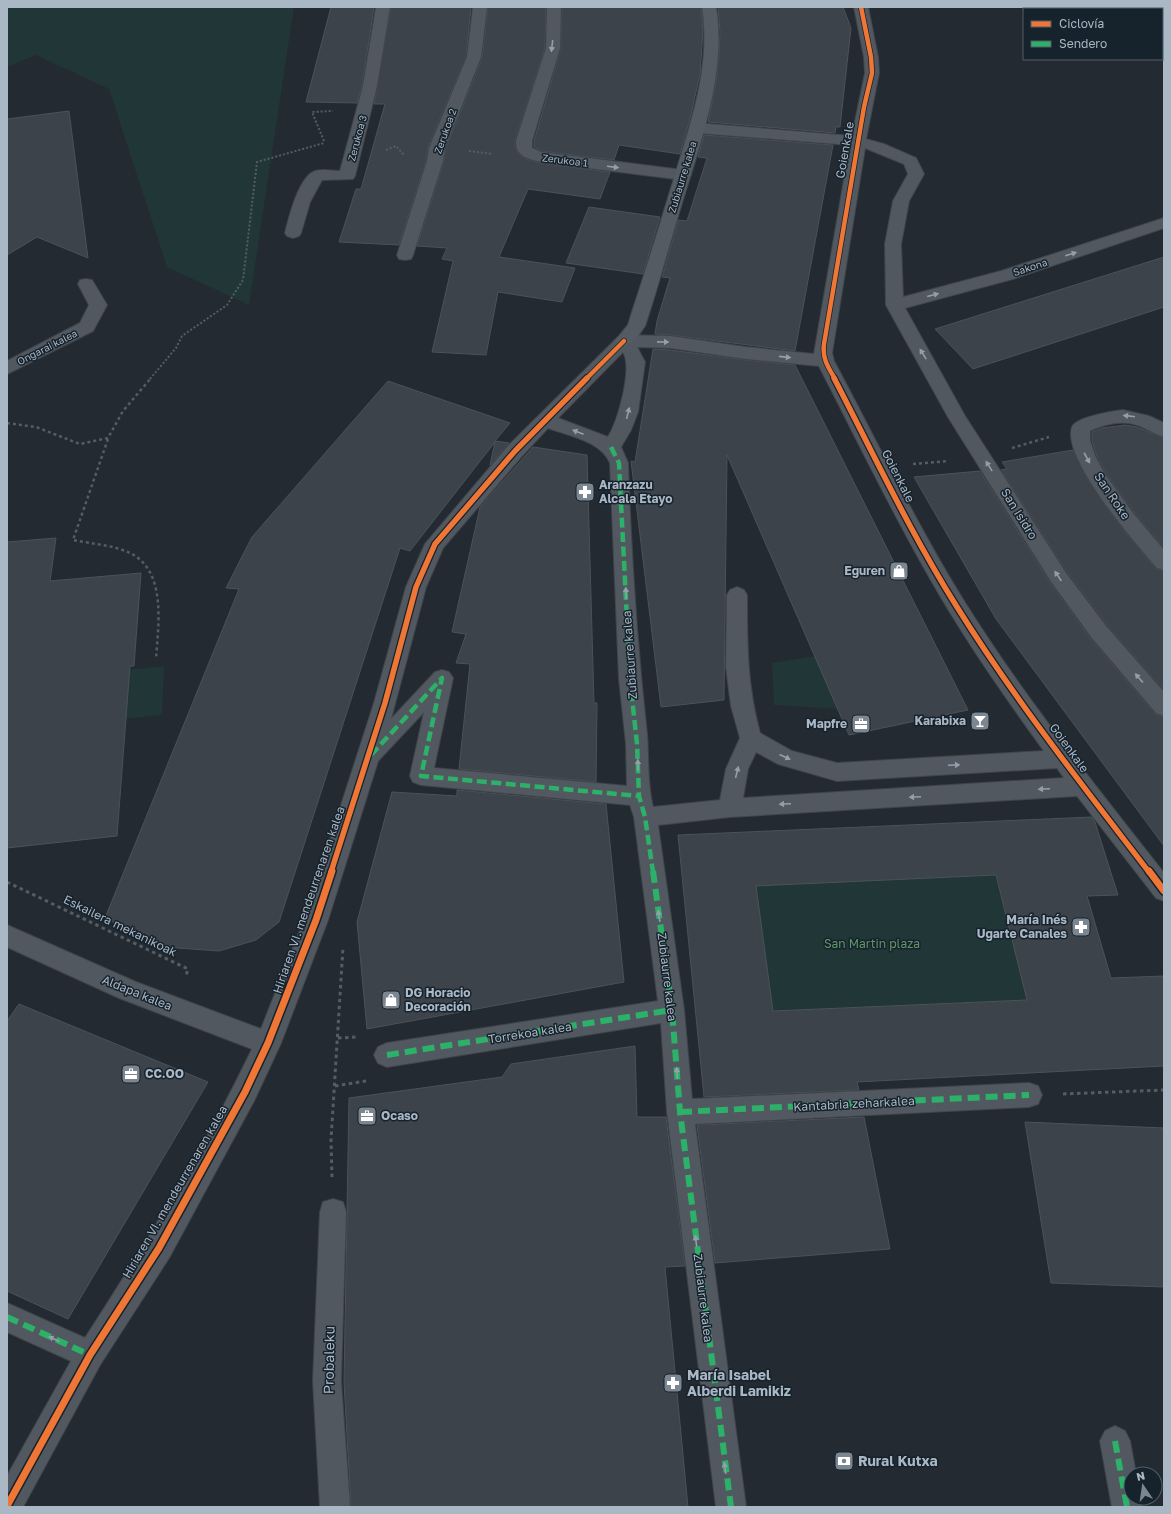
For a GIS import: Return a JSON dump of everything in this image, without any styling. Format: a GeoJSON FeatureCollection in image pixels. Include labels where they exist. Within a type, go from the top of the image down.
{"type":"FeatureCollection","features":[{"type":"Feature","properties":{"kind":"main road","name":"Zubiaurre kalea"},"geometry":{"type":"LineString","coordinates":[[624,341],[636,326],[641,312],[697,128],[701,102],[710,73],[712,53],[712,32],[709,7]]}},
{"type":"Feature","properties":{"kind":"street","name":"Zerukoa 3"},"geometry":{"type":"LineString","coordinates":[[293,233],[300,206],[311,182],[318,175],[347,176],[370,86],[383,7]]}},
{"type":"Feature","properties":{"kind":"street","name":"Zerukoa 2"},"geometry":{"type":"LineString","coordinates":[[405,255],[435,162],[437,148],[474,56],[480,7]]}},
{"type":"Feature","properties":{"kind":"street","name":"Zerukoa 1"},"geometry":{"type":"LineString","coordinates":[[554,7],[553,48],[537,104],[524,141],[523,146],[526,151],[532,155],[540,157],[683,175]]}},
{"type":"Feature","properties":{"kind":"street","name":"Goienkale"},"geometry":{"type":"LineString","coordinates":[[861,7],[870,47],[872,73],[858,141],[824,344],[823,353],[825,361],[922,546],[957,607],[1063,759],[1164,892]]}},
{"type":"Feature","properties":{"kind":"street"},"geometry":{"type":"LineString","coordinates":[[697,128],[858,141],[879,146],[911,161],[916,174],[900,201],[893,244],[893,282],[895,305]]}},
{"type":"Feature","properties":{"kind":"street","name":"Sakona"},"geometry":{"type":"LineString","coordinates":[[895,305],[1007,275],[1164,223]]}},
{"type":"Feature","properties":{"kind":"street","name":"Ongarai kalea"},"geometry":{"type":"LineString","coordinates":[[7,368],[87,327],[98,305],[86,284]]}},
{"type":"Feature","properties":{"kind":"street","name":"San Isidro"},"geometry":{"type":"LineString","coordinates":[[895,305],[957,417],[1060,578],[1099,632],[1164,707]]}},
{"type":"Feature","properties":{"kind":"street"},"geometry":{"type":"LineString","coordinates":[[624,341],[670,342],[746,353],[825,361]]}},
{"type":"Feature","properties":{"kind":"street"},"geometry":{"type":"LineString","coordinates":[[544,420],[603,442],[611,447],[622,430],[629,412],[636,362],[633,354],[624,341]]}},
{"type":"Feature","properties":{"kind":"street","name":"Hiriaren VI. mendeurrenaren kalea"},"geometry":{"type":"LineString","coordinates":[[7,1506],[90,1355],[159,1248],[245,1092],[268,1043],[316,920],[353,807],[416,587],[435,544],[514,451],[624,341]]}},
{"type":"Feature","properties":{"kind":"street","name":"San Roke"},"geometry":{"type":"LineString","coordinates":[[1164,431],[1150,422],[1125,415],[1111,417],[1086,425],[1081,428],[1078,435],[1085,455],[1124,517],[1164,563]]}},
{"type":"Feature","properties":{"kind":"street","name":"Zubiaurre kalea"},"geometry":{"type":"LineString","coordinates":[[611,447],[619,463],[620,507],[630,679],[642,807],[672,1010],[680,1112],[731,1507]]}},
{"type":"Feature","properties":{"kind":"street"},"geometry":{"type":"LineString","coordinates":[[730,808],[737,769],[751,738],[742,706],[737,667],[737,595]]}},
{"type":"Feature","properties":{"kind":"street"},"geometry":{"type":"LineString","coordinates":[[367,759],[442,678],[421,776],[642,807],[730,808],[1083,786]]}},
{"type":"Feature","properties":{"kind":"street"},"geometry":{"type":"LineString","coordinates":[[751,738],[786,758],[837,772],[1063,759]]}},
{"type":"Feature","properties":{"kind":"street","name":"Aldapa kalea"},"geometry":{"type":"LineString","coordinates":[[7,936],[128,990],[268,1043]]}},
{"type":"Feature","properties":{"kind":"street","name":"Torrekoa kalea"},"geometry":{"type":"LineString","coordinates":[[387,1055],[672,1010]]}},
{"type":"Feature","properties":{"kind":"street","name":"Kantabria zeharkalea"},"geometry":{"type":"LineString","coordinates":[[680,1112],[1029,1095]]}},
{"type":"Feature","properties":{"kind":"street","name":"Probaleku"},"geometry":{"type":"LineString","coordinates":[[333,1212],[327,1381],[335,1507]]}},
{"type":"Feature","properties":{"kind":"street"},"geometry":{"type":"LineString","coordinates":[[7,1317],[90,1355]]}},
{"type":"Feature","properties":{"kind":"street"},"geometry":{"type":"LineString","coordinates":[[1115,1441],[1127,1507]]}},
{"type":"Feature","properties":{"kind":"path"},"geometry":{"type":"LineString","coordinates":[[156,659],[157,594],[148,565],[134,555],[73,540],[108,438],[123,411],[176,348],[182,336],[227,305],[243,280],[257,162],[326,142],[318,130],[312,112],[340,111]]}},
{"type":"Feature","properties":{"kind":"path"},"geometry":{"type":"LineString","coordinates":[[7,423],[36,426],[80,444],[108,438]]}},
{"type":"Feature","properties":{"kind":"path"},"geometry":{"type":"LineString","coordinates":[[316,920],[345,923],[331,1140]]}},
{"type":"Feature","properties":{"kind":"path"},"geometry":{"type":"LineString","coordinates":[[335,1086],[374,1079]]}},
{"type":"Feature","properties":{"kind":"path"},"geometry":{"type":"LineString","coordinates":[[1029,1095],[1164,1090]]}},
{"type":"Feature","properties":{"kind":"green space"},"geometry":{"type":"Polygon","coordinates":[[[7,7],[294,7],[249,305],[167,267],[109,89],[36,55],[7,67],[7,7]]]}},
{"type":"Feature","properties":{"kind":"green space"},"geometry":{"type":"Polygon","coordinates":[[[815,656],[838,709],[774,705],[772,663],[815,656]]]}},
{"type":"Feature","properties":{"kind":"green space"},"geometry":{"type":"Polygon","coordinates":[[[164,666],[162,715],[32,728],[38,679],[164,666]]]}},
{"type":"Feature","properties":{"kind":"green space","name":"San Martin plaza"},"geometry":{"type":"Polygon","coordinates":[[[996,875],[1027,1000],[773,1011],[756,886],[996,875]]]}},
{"type":"Feature","properties":{"kind":"building"},"geometry":{"type":"Polygon","coordinates":[[[331,7],[374,7],[362,86],[357,103],[306,102],[331,7]]]}},
{"type":"Feature","properties":{"kind":"building"},"geometry":{"type":"Polygon","coordinates":[[[391,7],[471,7],[466,57],[428,147],[426,161],[399,245],[339,242],[356,189],[361,189],[385,104],[374,104],[391,7]]]}},
{"type":"Feature","properties":{"kind":"building"},"geometry":{"type":"Polygon","coordinates":[[[488,7],[546,7],[545,48],[515,141],[515,147],[519,154],[526,159],[540,163],[610,172],[600,199],[528,189],[499,257],[575,268],[562,302],[498,292],[486,355],[432,352],[453,261],[442,259],[447,248],[417,246],[444,161],[446,148],[482,58],[488,7]]]}},
{"type":"Feature","properties":{"kind":"building"},"geometry":{"type":"Polygon","coordinates":[[[562,7],[701,7],[703,30],[700,74],[690,119],[680,154],[619,145],[614,160],[541,151],[534,147],[534,141],[561,48],[562,7]]]}},
{"type":"Feature","properties":{"kind":"building"},"geometry":{"type":"Polygon","coordinates":[[[718,7],[843,7],[851,28],[840,127],[836,127],[835,133],[708,122],[716,82],[719,57],[720,32],[718,7]]]}},
{"type":"Feature","properties":{"kind":"building"},"geometry":{"type":"Polygon","coordinates":[[[69,111],[88,258],[37,237],[7,255],[7,119],[69,111]]]}},
{"type":"Feature","properties":{"kind":"building"},"geometry":{"type":"Polygon","coordinates":[[[704,135],[833,145],[795,351],[655,334],[657,321],[670,278],[662,277],[678,220],[687,221],[707,158],[698,157],[704,135]]]}},
{"type":"Feature","properties":{"kind":"building"},"geometry":{"type":"Polygon","coordinates":[[[589,207],[660,217],[643,274],[566,263],[589,207]]]}},
{"type":"Feature","properties":{"kind":"building"},"geometry":{"type":"Polygon","coordinates":[[[1164,257],[1164,307],[973,369],[935,329],[1164,257]]]}},
{"type":"Feature","properties":{"kind":"building"},"geometry":{"type":"Polygon","coordinates":[[[653,349],[795,365],[968,710],[849,735],[727,455],[724,700],[661,707],[631,461],[635,462],[653,349]]]}},
{"type":"Feature","properties":{"kind":"building"},"geometry":{"type":"Polygon","coordinates":[[[388,381],[510,423],[495,441],[509,443],[490,465],[495,442],[410,551],[400,548],[279,922],[256,940],[219,951],[164,947],[105,918],[239,589],[226,588],[252,537],[388,381]]]}},
{"type":"Feature","properties":{"kind":"building"},"geometry":{"type":"Polygon","coordinates":[[[1125,425],[1137,427],[1164,438],[1164,548],[1134,512],[1106,473],[1097,457],[1092,441],[1092,432],[1102,428],[1125,425]]]}},
{"type":"Feature","properties":{"kind":"building"},"geometry":{"type":"Polygon","coordinates":[[[533,447],[587,455],[594,703],[597,703],[596,782],[459,769],[470,664],[456,663],[466,634],[452,632],[480,507],[533,447]]]}},
{"type":"Feature","properties":{"kind":"building"},"geometry":{"type":"Polygon","coordinates":[[[1073,450],[1088,480],[1117,522],[1156,569],[1164,571],[1164,690],[1107,625],[1067,572],[1001,470],[1007,469],[1002,462],[1073,450]]]}},
{"type":"Feature","properties":{"kind":"building"},"geometry":{"type":"Polygon","coordinates":[[[980,471],[1051,584],[1091,639],[1155,714],[1164,717],[1164,846],[996,619],[914,477],[980,471]]]}},
{"type":"Feature","properties":{"kind":"building"},"geometry":{"type":"Polygon","coordinates":[[[56,538],[50,581],[141,573],[134,666],[130,666],[117,836],[7,848],[7,542],[56,538]]]}},
{"type":"Feature","properties":{"kind":"building"},"geometry":{"type":"Polygon","coordinates":[[[457,790],[606,804],[624,982],[367,1029],[357,922],[392,792],[457,796],[457,790]]]}},
{"type":"Feature","properties":{"kind":"building"},"geometry":{"type":"Polygon","coordinates":[[[1092,817],[1095,822],[1118,895],[1087,896],[1111,978],[1164,976],[1164,1066],[857,1082],[859,1090],[704,1097],[678,835],[1092,817]],[[996,875],[756,886],[773,1011],[1027,1000],[996,875]]]}},
{"type":"Feature","properties":{"kind":"building"},"geometry":{"type":"Polygon","coordinates":[[[19,1004],[208,1082],[68,1319],[7,1291],[7,1021],[19,1004]]]}},
{"type":"Feature","properties":{"kind":"building"},"geometry":{"type":"Polygon","coordinates":[[[635,1046],[637,1117],[666,1117],[685,1266],[665,1267],[688,1507],[351,1507],[344,1382],[349,1098],[502,1077],[511,1064],[635,1046]]]}},
{"type":"Feature","properties":{"kind":"building"},"geometry":{"type":"Polygon","coordinates":[[[864,1117],[890,1249],[715,1263],[697,1125],[864,1117]]]}},
{"type":"Feature","properties":{"kind":"building"},"geometry":{"type":"Polygon","coordinates":[[[1025,1122],[1164,1128],[1164,1287],[1051,1283],[1025,1122]]]}},
{"type":"Feature","properties":{"kind":"marked path"},"geometry":{"type":"LineString","coordinates":[[611,447],[619,463],[620,507],[630,679],[637,744],[639,796],[645,817],[672,1010],[680,1112],[731,1507]]}},
{"type":"Feature","properties":{"kind":"marked path"},"geometry":{"type":"LineString","coordinates":[[371,755],[442,678],[421,776],[639,796]]}},
{"type":"Feature","properties":{"kind":"marked path"},"geometry":{"type":"LineString","coordinates":[[387,1055],[672,1010]]}},
{"type":"Feature","properties":{"kind":"marked path"},"geometry":{"type":"LineString","coordinates":[[680,1112],[1029,1095]]}},
{"type":"Feature","properties":{"kind":"marked path"},"geometry":{"type":"LineString","coordinates":[[7,1317],[90,1355]]}},
{"type":"Feature","properties":{"kind":"marked path"},"geometry":{"type":"LineString","coordinates":[[1115,1441],[1127,1507]]}},
{"type":"Feature","properties":{"kind":"cycle path"},"geometry":{"type":"LineString","coordinates":[[861,7],[871,57],[872,73],[864,107],[824,344],[823,353],[825,361],[905,516],[957,607],[1031,717],[1164,891]]}},
{"type":"Feature","properties":{"kind":"cycle path"},"geometry":{"type":"LineString","coordinates":[[7,1506],[90,1355],[159,1248],[245,1092],[268,1043],[316,920],[385,703],[416,587],[435,544],[515,451],[624,341]]}},
{"type":"Feature","properties":{"kind":"place","name":"Aranzazu Alcala Etayo"},"geometry":{"type":"Point","coordinates":[585,492]}},
{"type":"Feature","properties":{"kind":"place","name":"Eguren"},"geometry":{"type":"Point","coordinates":[899,571]}},
{"type":"Feature","properties":{"kind":"place","name":"Karabixa"},"geometry":{"type":"Point","coordinates":[980,721]}},
{"type":"Feature","properties":{"kind":"place","name":"Mapfre"},"geometry":{"type":"Point","coordinates":[861,724]}},
{"type":"Feature","properties":{"kind":"place","name":"María Inés Ugarte Canales"},"geometry":{"type":"Point","coordinates":[1081,927]}},
{"type":"Feature","properties":{"kind":"place","name":"DG Horacio Decoración"},"geometry":{"type":"Point","coordinates":[391,1000]}},
{"type":"Feature","properties":{"kind":"place","name":"CC.OO"},"geometry":{"type":"Point","coordinates":[131,1074]}},
{"type":"Feature","properties":{"kind":"place","name":"Ocaso"},"geometry":{"type":"Point","coordinates":[367,1116]}},
{"type":"Feature","properties":{"kind":"place","name":"María Isabel Alberdi Lamikiz"},"geometry":{"type":"Point","coordinates":[673,1383]}},
{"type":"Feature","properties":{"kind":"place","name":"Rural Kutxa"},"geometry":{"type":"Point","coordinates":[844,1461]}}]}
